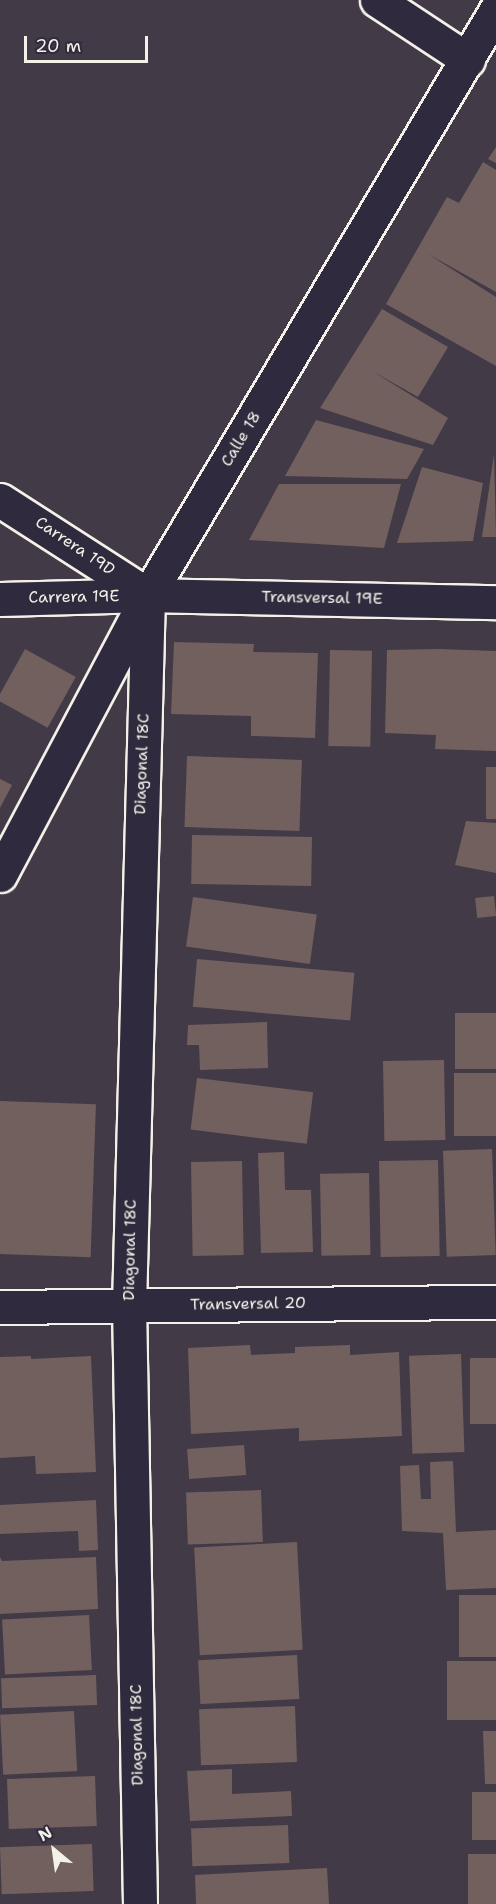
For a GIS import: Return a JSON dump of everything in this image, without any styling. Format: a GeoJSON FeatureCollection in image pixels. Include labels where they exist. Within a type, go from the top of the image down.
{"type":"FeatureCollection","features":[{"type":"Feature","properties":{"kind":"street"},"geometry":{"type":"LineString","coordinates":[[377,0],[468,60]]}},
{"type":"Feature","properties":{"kind":"street","name":"Calle 18"},"geometry":{"type":"LineString","coordinates":[[0,875],[148,595],[496,10]]}},
{"type":"Feature","properties":{"kind":"street","name":"Carrera 19D"},"geometry":{"type":"LineString","coordinates":[[0,501],[148,595]]}},
{"type":"Feature","properties":{"kind":"street","name":"Carrera 19E"},"geometry":{"type":"LineString","coordinates":[[0,599],[148,595]]}},
{"type":"Feature","properties":{"kind":"street","name":"Transversal 19E"},"geometry":{"type":"LineString","coordinates":[[148,595],[496,602]]}},
{"type":"Feature","properties":{"kind":"street","name":"Diagonal 18C"},"geometry":{"type":"LineString","coordinates":[[140,1904],[129,1306],[148,595]]}},
{"type":"Feature","properties":{"kind":"street","name":"Transversal 20"},"geometry":{"type":"LineString","coordinates":[[0,1307],[496,1302]]}},
{"type":"Feature","properties":{"kind":"building"},"geometry":{"type":"Polygon","coordinates":[[[496,147],[496,163],[488,159],[496,147]]]}},
{"type":"Feature","properties":{"kind":"building"},"geometry":{"type":"Polygon","coordinates":[[[483,162],[496,170],[496,292],[428,254],[496,297],[496,366],[386,304],[447,197],[459,203],[483,162]]]}},
{"type":"Feature","properties":{"kind":"building"},"geometry":{"type":"Polygon","coordinates":[[[382,309],[448,347],[418,397],[372,371],[448,418],[433,445],[320,408],[382,309]]]}},
{"type":"Feature","properties":{"kind":"building"},"geometry":{"type":"Polygon","coordinates":[[[316,420],[424,449],[407,479],[285,476],[316,420]]]}},
{"type":"Feature","properties":{"kind":"building"},"geometry":{"type":"Polygon","coordinates":[[[494,454],[496,537],[482,537],[494,454]]]}},
{"type":"Feature","properties":{"kind":"building"},"geometry":{"type":"Polygon","coordinates":[[[422,467],[483,483],[473,541],[397,543],[422,467]]]}},
{"type":"Feature","properties":{"kind":"building"},"geometry":{"type":"Polygon","coordinates":[[[279,484],[401,484],[384,548],[249,540],[279,484]]]}},
{"type":"Feature","properties":{"kind":"building"},"geometry":{"type":"Polygon","coordinates":[[[174,642],[254,644],[253,652],[318,653],[315,738],[251,736],[251,716],[171,714],[174,642]]]}},
{"type":"Feature","properties":{"kind":"building"},"geometry":{"type":"Polygon","coordinates":[[[25,649],[76,677],[48,728],[0,701],[0,694],[25,649]]]}},
{"type":"Feature","properties":{"kind":"building"},"geometry":{"type":"Polygon","coordinates":[[[330,650],[372,651],[370,747],[328,746],[330,650]]]}},
{"type":"Feature","properties":{"kind":"building"},"geometry":{"type":"Polygon","coordinates":[[[387,650],[496,651],[496,751],[435,749],[436,735],[385,733],[387,650]]]}},
{"type":"Feature","properties":{"kind":"building"},"geometry":{"type":"Polygon","coordinates":[[[187,756],[302,760],[299,831],[185,827],[187,756]]]}},
{"type":"Feature","properties":{"kind":"building"},"geometry":{"type":"Polygon","coordinates":[[[486,767],[496,767],[496,819],[486,819],[486,767]]]}},
{"type":"Feature","properties":{"kind":"building"},"geometry":{"type":"Polygon","coordinates":[[[0,779],[12,785],[0,808],[0,779]]]}},
{"type":"Feature","properties":{"kind":"building"},"geometry":{"type":"Polygon","coordinates":[[[466,821],[496,823],[496,873],[455,865],[466,821]]]}},
{"type":"Feature","properties":{"kind":"building"},"geometry":{"type":"Polygon","coordinates":[[[192,835],[312,837],[311,886],[191,884],[192,835]]]}},
{"type":"Feature","properties":{"kind":"building"},"geometry":{"type":"Polygon","coordinates":[[[494,896],[496,916],[477,918],[475,898],[494,896]]]}},
{"type":"Feature","properties":{"kind":"building"},"geometry":{"type":"Polygon","coordinates":[[[193,897],[317,914],[310,964],[186,947],[193,897]]]}},
{"type":"Feature","properties":{"kind":"building"},"geometry":{"type":"Polygon","coordinates":[[[197,959],[354,973],[350,1021],[193,1007],[197,959]]]}},
{"type":"Feature","properties":{"kind":"building"},"geometry":{"type":"Polygon","coordinates":[[[455,1013],[496,1013],[496,1069],[455,1069],[455,1013]]]}},
{"type":"Feature","properties":{"kind":"building"},"geometry":{"type":"Polygon","coordinates":[[[267,1022],[268,1068],[200,1070],[199,1045],[187,1045],[188,1025],[267,1022]]]}},
{"type":"Feature","properties":{"kind":"building"},"geometry":{"type":"Polygon","coordinates":[[[444,1060],[445,1140],[384,1141],[383,1061],[444,1060]]]}},
{"type":"Feature","properties":{"kind":"building"},"geometry":{"type":"Polygon","coordinates":[[[454,1073],[496,1073],[496,1136],[454,1136],[454,1073]]]}},
{"type":"Feature","properties":{"kind":"building"},"geometry":{"type":"Polygon","coordinates":[[[197,1078],[313,1092],[307,1144],[191,1130],[197,1078]]]}},
{"type":"Feature","properties":{"kind":"building"},"geometry":{"type":"Polygon","coordinates":[[[0,1101],[96,1104],[91,1257],[0,1254],[0,1101]]]}},
{"type":"Feature","properties":{"kind":"building"},"geometry":{"type":"Polygon","coordinates":[[[492,1149],[496,1255],[447,1257],[443,1151],[492,1149]]]}},
{"type":"Feature","properties":{"kind":"building"},"geometry":{"type":"Polygon","coordinates":[[[284,1152],[285,1190],[311,1190],[313,1252],[261,1253],[258,1153],[284,1152]]]}},
{"type":"Feature","properties":{"kind":"building"},"geometry":{"type":"Polygon","coordinates":[[[438,1160],[440,1256],[381,1257],[379,1161],[438,1160]]]}},
{"type":"Feature","properties":{"kind":"building"},"geometry":{"type":"Polygon","coordinates":[[[242,1161],[244,1255],[193,1256],[191,1162],[242,1161]]]}},
{"type":"Feature","properties":{"kind":"building"},"geometry":{"type":"Polygon","coordinates":[[[369,1173],[370,1255],[321,1256],[320,1174],[369,1173]]]}},
{"type":"Feature","properties":{"kind":"building"},"geometry":{"type":"Polygon","coordinates":[[[250,1345],[251,1355],[295,1353],[295,1347],[350,1345],[350,1355],[399,1352],[402,1436],[299,1441],[299,1428],[191,1434],[188,1348],[250,1345]]]}},
{"type":"Feature","properties":{"kind":"building"},"geometry":{"type":"Polygon","coordinates":[[[461,1354],[464,1452],[412,1454],[409,1356],[461,1354]]]}},
{"type":"Feature","properties":{"kind":"building"},"geometry":{"type":"Polygon","coordinates":[[[31,1356],[31,1359],[91,1356],[96,1472],[36,1474],[35,1456],[0,1458],[0,1357],[31,1356]]]}},
{"type":"Feature","properties":{"kind":"building"},"geometry":{"type":"Polygon","coordinates":[[[470,1358],[496,1358],[496,1424],[470,1424],[470,1358]]]}},
{"type":"Feature","properties":{"kind":"building"},"geometry":{"type":"Polygon","coordinates":[[[244,1445],[246,1475],[189,1479],[187,1449],[244,1445]]]}},
{"type":"Feature","properties":{"kind":"building"},"geometry":{"type":"Polygon","coordinates":[[[453,1461],[456,1532],[496,1530],[496,1588],[446,1590],[443,1533],[402,1531],[400,1466],[419,1465],[421,1499],[431,1499],[430,1462],[453,1461]]]}},
{"type":"Feature","properties":{"kind":"building"},"geometry":{"type":"Polygon","coordinates":[[[261,1490],[263,1542],[188,1545],[186,1493],[261,1490]]]}},
{"type":"Feature","properties":{"kind":"building"},"geometry":{"type":"Polygon","coordinates":[[[96,1500],[98,1550],[79,1551],[78,1531],[0,1534],[0,1505],[96,1500]]]}},
{"type":"Feature","properties":{"kind":"building"},"geometry":{"type":"Polygon","coordinates":[[[297,1542],[303,1650],[200,1655],[194,1547],[297,1542]]]}},
{"type":"Feature","properties":{"kind":"building"},"geometry":{"type":"Polygon","coordinates":[[[0,1557],[2,1561],[96,1557],[98,1609],[0,1614],[0,1557]]]}},
{"type":"Feature","properties":{"kind":"building"},"geometry":{"type":"Polygon","coordinates":[[[459,1595],[496,1595],[496,1657],[459,1657],[459,1595]]]}},
{"type":"Feature","properties":{"kind":"building"},"geometry":{"type":"Polygon","coordinates":[[[89,1615],[92,1670],[5,1674],[2,1620],[89,1615]]]}},
{"type":"Feature","properties":{"kind":"building"},"geometry":{"type":"Polygon","coordinates":[[[297,1655],[299,1699],[200,1704],[198,1660],[297,1655]]]}},
{"type":"Feature","properties":{"kind":"building"},"geometry":{"type":"Polygon","coordinates":[[[447,1661],[496,1661],[496,1720],[447,1720],[447,1661]]]}},
{"type":"Feature","properties":{"kind":"building"},"geometry":{"type":"Polygon","coordinates":[[[96,1675],[97,1705],[2,1708],[1,1678],[96,1675]]]}},
{"type":"Feature","properties":{"kind":"building"},"geometry":{"type":"Polygon","coordinates":[[[295,1706],[297,1762],[201,1765],[199,1709],[295,1706]]]}},
{"type":"Feature","properties":{"kind":"building"},"geometry":{"type":"Polygon","coordinates":[[[74,1711],[77,1771],[3,1775],[0,1715],[74,1711]]]}},
{"type":"Feature","properties":{"kind":"building"},"geometry":{"type":"Polygon","coordinates":[[[483,1731],[496,1731],[496,1784],[485,1784],[483,1731]]]}},
{"type":"Feature","properties":{"kind":"building"},"geometry":{"type":"Polygon","coordinates":[[[232,1769],[232,1794],[291,1791],[292,1816],[190,1821],[187,1771],[232,1769]]]}},
{"type":"Feature","properties":{"kind":"building"},"geometry":{"type":"Polygon","coordinates":[[[95,1776],[97,1826],[9,1829],[7,1779],[95,1776]]]}},
{"type":"Feature","properties":{"kind":"building"},"geometry":{"type":"Polygon","coordinates":[[[472,1792],[496,1792],[496,1840],[472,1840],[472,1792]]]}},
{"type":"Feature","properties":{"kind":"building"},"geometry":{"type":"Polygon","coordinates":[[[288,1825],[289,1863],[192,1866],[191,1828],[288,1825]]]}},
{"type":"Feature","properties":{"kind":"building"},"geometry":{"type":"Polygon","coordinates":[[[92,1844],[94,1891],[2,1894],[0,1847],[92,1844]]]}},
{"type":"Feature","properties":{"kind":"building"},"geometry":{"type":"Polygon","coordinates":[[[468,1854],[496,1854],[496,1904],[468,1904],[468,1854]]]}},
{"type":"Feature","properties":{"kind":"building"},"geometry":{"type":"Polygon","coordinates":[[[327,1868],[329,1904],[196,1904],[195,1875],[327,1868]]]}}]}
